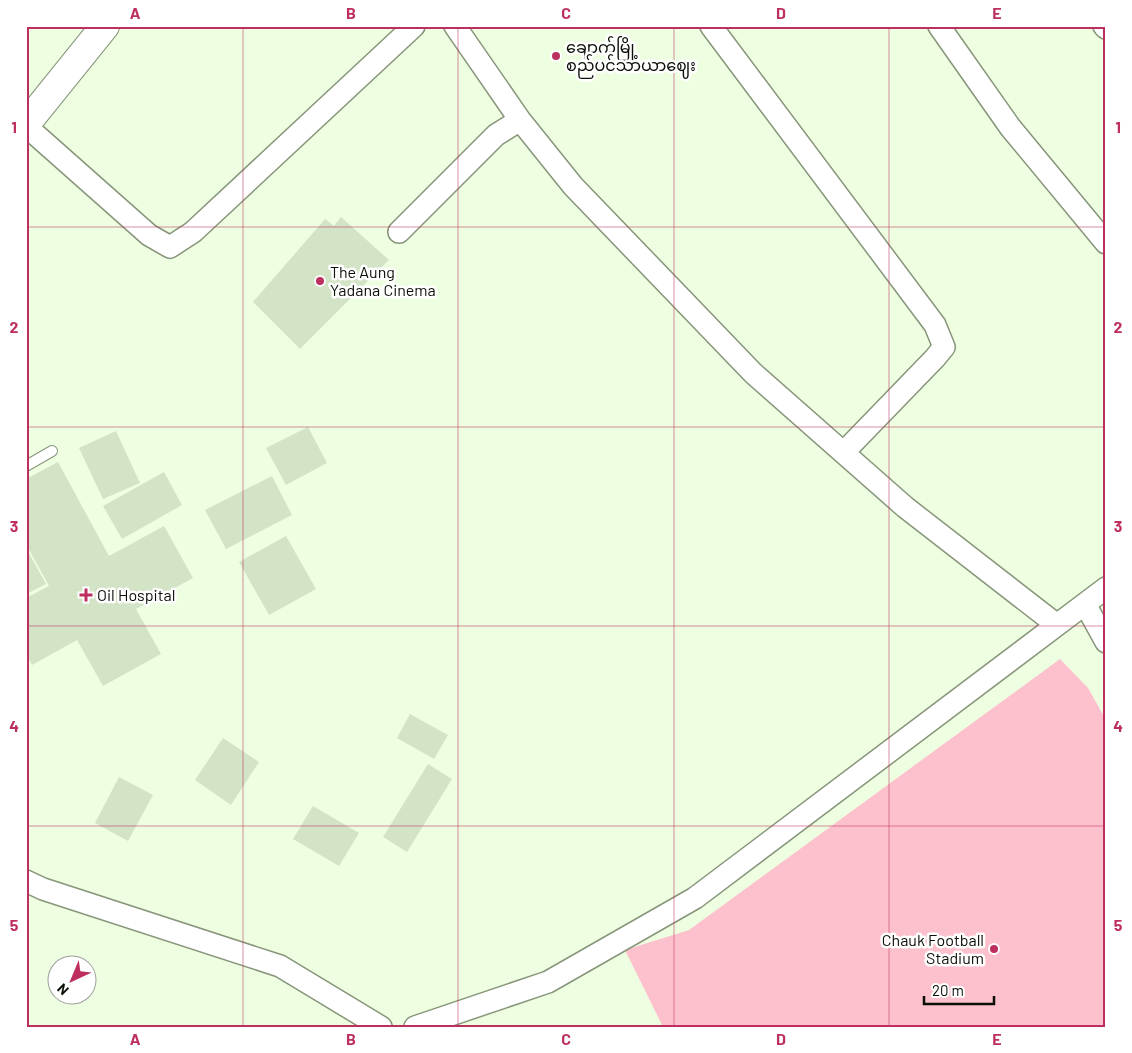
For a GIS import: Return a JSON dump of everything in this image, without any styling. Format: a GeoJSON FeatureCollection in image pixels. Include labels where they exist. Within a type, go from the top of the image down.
{"type":"FeatureCollection","features":[{"type":"Feature","properties":{"kind":"main road"},"geometry":{"type":"LineString","coordinates":[[26,125],[105,26]]}},
{"type":"Feature","properties":{"kind":"street"},"geometry":{"type":"LineString","coordinates":[[26,125],[149,235],[170,247],[193,232],[414,26]]}},
{"type":"Feature","properties":{"kind":"street"},"geometry":{"type":"LineString","coordinates":[[455,26],[520,120],[573,186],[753,373],[905,507],[1057,625]]}},
{"type":"Feature","properties":{"kind":"street"},"geometry":{"type":"LineString","coordinates":[[711,26],[935,325],[944,347],[936,358],[844,452]]}},
{"type":"Feature","properties":{"kind":"street"},"geometry":{"type":"LineString","coordinates":[[939,26],[1010,127],[1106,243]]}},
{"type":"Feature","properties":{"kind":"street"},"geometry":{"type":"LineString","coordinates":[[399,232],[496,135],[520,120]]}},
{"type":"Feature","properties":{"kind":"street"},"geometry":{"type":"LineString","coordinates":[[415,1027],[548,982],[694,898],[1106,588]]}},
{"type":"Feature","properties":{"kind":"street"},"geometry":{"type":"LineString","coordinates":[[1085,604],[1106,642]]}},
{"type":"Feature","properties":{"kind":"street"},"geometry":{"type":"LineString","coordinates":[[26,881],[43,889],[280,966],[381,1027]]}},
{"type":"Feature","properties":{"kind":"lane"},"geometry":{"type":"LineString","coordinates":[[26,466],[52,451]]}},
{"type":"Feature","properties":{"kind":"shaded area"},"geometry":{"type":"Polygon","coordinates":[[[1060,659],[1088,688],[1106,720],[1106,1027],[663,1027],[625,950],[689,930],[1060,659]]]}},
{"type":"Feature","properties":{"kind":"building","name":"The Aung Yadana Cinema"},"geometry":{"type":"Polygon","coordinates":[[[341,217],[389,260],[300,349],[253,302],[325,219],[334,226],[341,217]]]}},
{"type":"Feature","properties":{"kind":"building"},"geometry":{"type":"Polygon","coordinates":[[[308,427],[327,463],[286,485],[266,448],[308,427]]]}},
{"type":"Feature","properties":{"kind":"building"},"geometry":{"type":"Polygon","coordinates":[[[116,431],[140,483],[103,499],[79,448],[116,431]]]}},
{"type":"Feature","properties":{"kind":"building"},"geometry":{"type":"Polygon","coordinates":[[[58,462],[109,556],[164,526],[193,578],[136,609],[161,654],[103,686],[77,640],[32,665],[26,654],[26,598],[49,586],[26,544],[26,479],[58,462]]]}},
{"type":"Feature","properties":{"kind":"building"},"geometry":{"type":"Polygon","coordinates":[[[164,472],[182,505],[122,539],[103,506],[164,472]]]}},
{"type":"Feature","properties":{"kind":"building"},"geometry":{"type":"Polygon","coordinates":[[[272,476],[292,515],[226,549],[205,510],[272,476]]]}},
{"type":"Feature","properties":{"kind":"building"},"geometry":{"type":"Polygon","coordinates":[[[286,536],[316,589],[269,615],[239,562],[286,536]]]}},
{"type":"Feature","properties":{"kind":"building"},"geometry":{"type":"Polygon","coordinates":[[[26,548],[46,584],[26,594],[26,548]]]}},
{"type":"Feature","properties":{"kind":"building"},"geometry":{"type":"Polygon","coordinates":[[[410,714],[448,735],[434,759],[397,738],[410,714]]]}},
{"type":"Feature","properties":{"kind":"building"},"geometry":{"type":"Polygon","coordinates":[[[223,738],[259,762],[231,805],[195,780],[223,738]]]}},
{"type":"Feature","properties":{"kind":"building"},"geometry":{"type":"Polygon","coordinates":[[[428,764],[452,779],[407,852],[383,837],[428,764]]]}},
{"type":"Feature","properties":{"kind":"building"},"geometry":{"type":"Polygon","coordinates":[[[119,777],[153,795],[128,841],[95,823],[119,777]]]}},
{"type":"Feature","properties":{"kind":"building"},"geometry":{"type":"Polygon","coordinates":[[[313,806],[359,833],[339,866],[293,839],[313,806]]]}},
{"type":"Feature","properties":{"kind":"place","name":"ချောက်မြို့ စည်ပင်သာယာဈေး"},"geometry":{"type":"Point","coordinates":[556,56]}},
{"type":"Feature","properties":{"kind":"place","name":"The Aung Yadana Cinema"},"geometry":{"type":"Point","coordinates":[320,281]}},
{"type":"Feature","properties":{"kind":"place","name":"Oil Hospital"},"geometry":{"type":"Point","coordinates":[86,595]}},
{"type":"Feature","properties":{"kind":"place","name":"Chauk Football Stadium"},"geometry":{"type":"Point","coordinates":[994,949]}}]}
